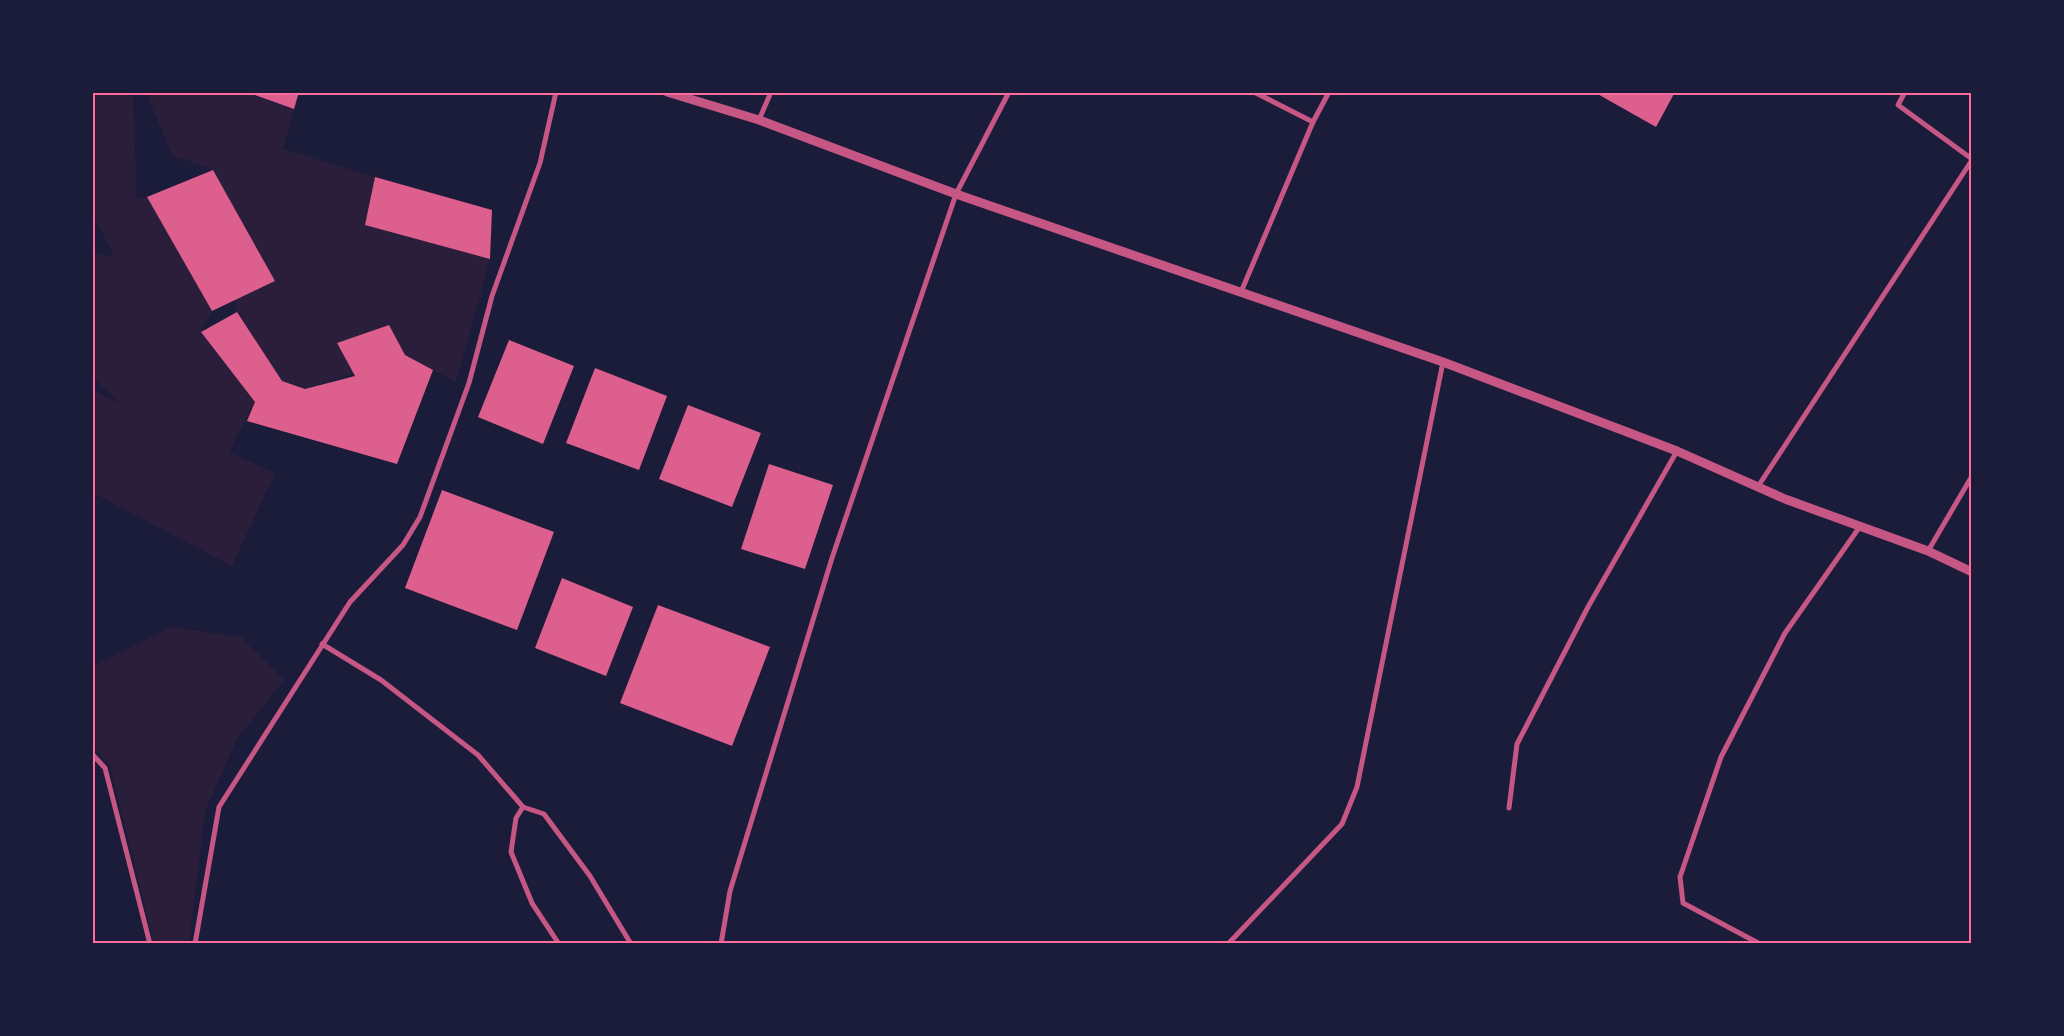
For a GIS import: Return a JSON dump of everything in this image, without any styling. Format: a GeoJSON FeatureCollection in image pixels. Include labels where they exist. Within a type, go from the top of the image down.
{"type":"FeatureCollection","features":[{"type":"Feature","properties":{"kind":"street"},"geometry":{"type":"LineString","coordinates":[[195,944],[219,807],[350,602],[403,545],[420,517],[469,383],[492,296],[540,163],[556,92]]}},
{"type":"Feature","properties":{"kind":"street"},"geometry":{"type":"LineString","coordinates":[[667,92],[759,120],[956,194],[1442,362],[1677,452],[1757,488],[1862,525],[1928,551],[1972,572]]}},
{"type":"Feature","properties":{"kind":"street"},"geometry":{"type":"LineString","coordinates":[[759,120],[771,92]]}},
{"type":"Feature","properties":{"kind":"street"},"geometry":{"type":"LineString","coordinates":[[721,944],[730,891],[832,558],[956,194],[1010,92]]}},
{"type":"Feature","properties":{"kind":"street"},"geometry":{"type":"LineString","coordinates":[[1254,92],[1313,122]]}},
{"type":"Feature","properties":{"kind":"street"},"geometry":{"type":"LineString","coordinates":[[1241,292],[1313,122],[1329,92]]}},
{"type":"Feature","properties":{"kind":"street"},"geometry":{"type":"LineString","coordinates":[[1757,488],[1972,160],[1898,105],[1905,92]]}},
{"type":"Feature","properties":{"kind":"street"},"geometry":{"type":"LineString","coordinates":[[1228,944],[1342,824],[1357,787],[1442,362]]}},
{"type":"Feature","properties":{"kind":"street"},"geometry":{"type":"LineString","coordinates":[[1509,808],[1517,744],[1588,607],[1677,452]]}},
{"type":"Feature","properties":{"kind":"street"},"geometry":{"type":"LineString","coordinates":[[1928,551],[1972,476]]}},
{"type":"Feature","properties":{"kind":"street"},"geometry":{"type":"LineString","coordinates":[[1760,944],[1683,903],[1680,877],[1721,757],[1785,633],[1862,525]]}},
{"type":"Feature","properties":{"kind":"street"},"geometry":{"type":"LineString","coordinates":[[322,644],[381,680],[478,755],[523,807],[544,814],[590,876],[631,944]]}},
{"type":"Feature","properties":{"kind":"street"},"geometry":{"type":"LineString","coordinates":[[92,754],[105,768],[150,944]]}},
{"type":"Feature","properties":{"kind":"street"},"geometry":{"type":"LineString","coordinates":[[523,807],[516,818],[511,852],[532,903],[559,944]]}},
{"type":"Feature","properties":{"kind":"shaded area"},"geometry":{"type":"Polygon","coordinates":[[[93,93],[133,93],[137,199],[147,197],[212,311],[201,332],[255,402],[229,452],[275,473],[232,566],[93,493],[93,390],[120,404],[93,377],[93,253],[115,258],[93,214],[93,93]]]}},
{"type":"Feature","properties":{"kind":"shaded area"},"geometry":{"type":"Polygon","coordinates":[[[146,93],[245,93],[294,109],[283,149],[375,177],[365,225],[490,259],[456,382],[405,355],[388,325],[337,343],[354,374],[305,389],[282,381],[237,312],[235,300],[275,281],[213,170],[172,155],[146,93]]]}},
{"type":"Feature","properties":{"kind":"shaded area"},"geometry":{"type":"Polygon","coordinates":[[[171,627],[241,637],[284,680],[237,739],[205,811],[189,943],[154,943],[110,766],[93,746],[93,666],[171,627]]]}},
{"type":"Feature","properties":{"kind":"building"},"geometry":{"type":"Polygon","coordinates":[[[246,92],[299,92],[294,109],[246,92]]]}},
{"type":"Feature","properties":{"kind":"building"},"geometry":{"type":"Polygon","coordinates":[[[1594,92],[1675,92],[1656,127],[1594,92]]]}},
{"type":"Feature","properties":{"kind":"building"},"geometry":{"type":"Polygon","coordinates":[[[213,170],[275,281],[212,311],[147,197],[213,170]]]}},
{"type":"Feature","properties":{"kind":"building"},"geometry":{"type":"Polygon","coordinates":[[[375,177],[492,210],[490,259],[365,225],[375,177]]]}},
{"type":"Feature","properties":{"kind":"building"},"geometry":{"type":"Polygon","coordinates":[[[237,312],[282,381],[305,389],[355,376],[337,343],[389,325],[405,355],[433,370],[397,464],[247,421],[255,402],[201,332],[237,312]]]}},
{"type":"Feature","properties":{"kind":"building"},"geometry":{"type":"Polygon","coordinates":[[[509,340],[574,366],[543,444],[478,417],[509,340]]]}},
{"type":"Feature","properties":{"kind":"building"},"geometry":{"type":"Polygon","coordinates":[[[595,368],[667,396],[639,470],[566,443],[595,368]]]}},
{"type":"Feature","properties":{"kind":"building"},"geometry":{"type":"Polygon","coordinates":[[[688,405],[761,433],[732,507],[659,479],[688,405]]]}},
{"type":"Feature","properties":{"kind":"building"},"geometry":{"type":"Polygon","coordinates":[[[769,464],[833,485],[805,569],[741,549],[769,464]]]}},
{"type":"Feature","properties":{"kind":"building"},"geometry":{"type":"Polygon","coordinates":[[[442,490],[554,532],[517,630],[405,588],[442,490]]]}},
{"type":"Feature","properties":{"kind":"building"},"geometry":{"type":"Polygon","coordinates":[[[562,578],[633,607],[606,676],[535,648],[562,578]]]}},
{"type":"Feature","properties":{"kind":"building"},"geometry":{"type":"Polygon","coordinates":[[[658,605],[770,647],[732,746],[620,703],[658,605]]]}}]}
